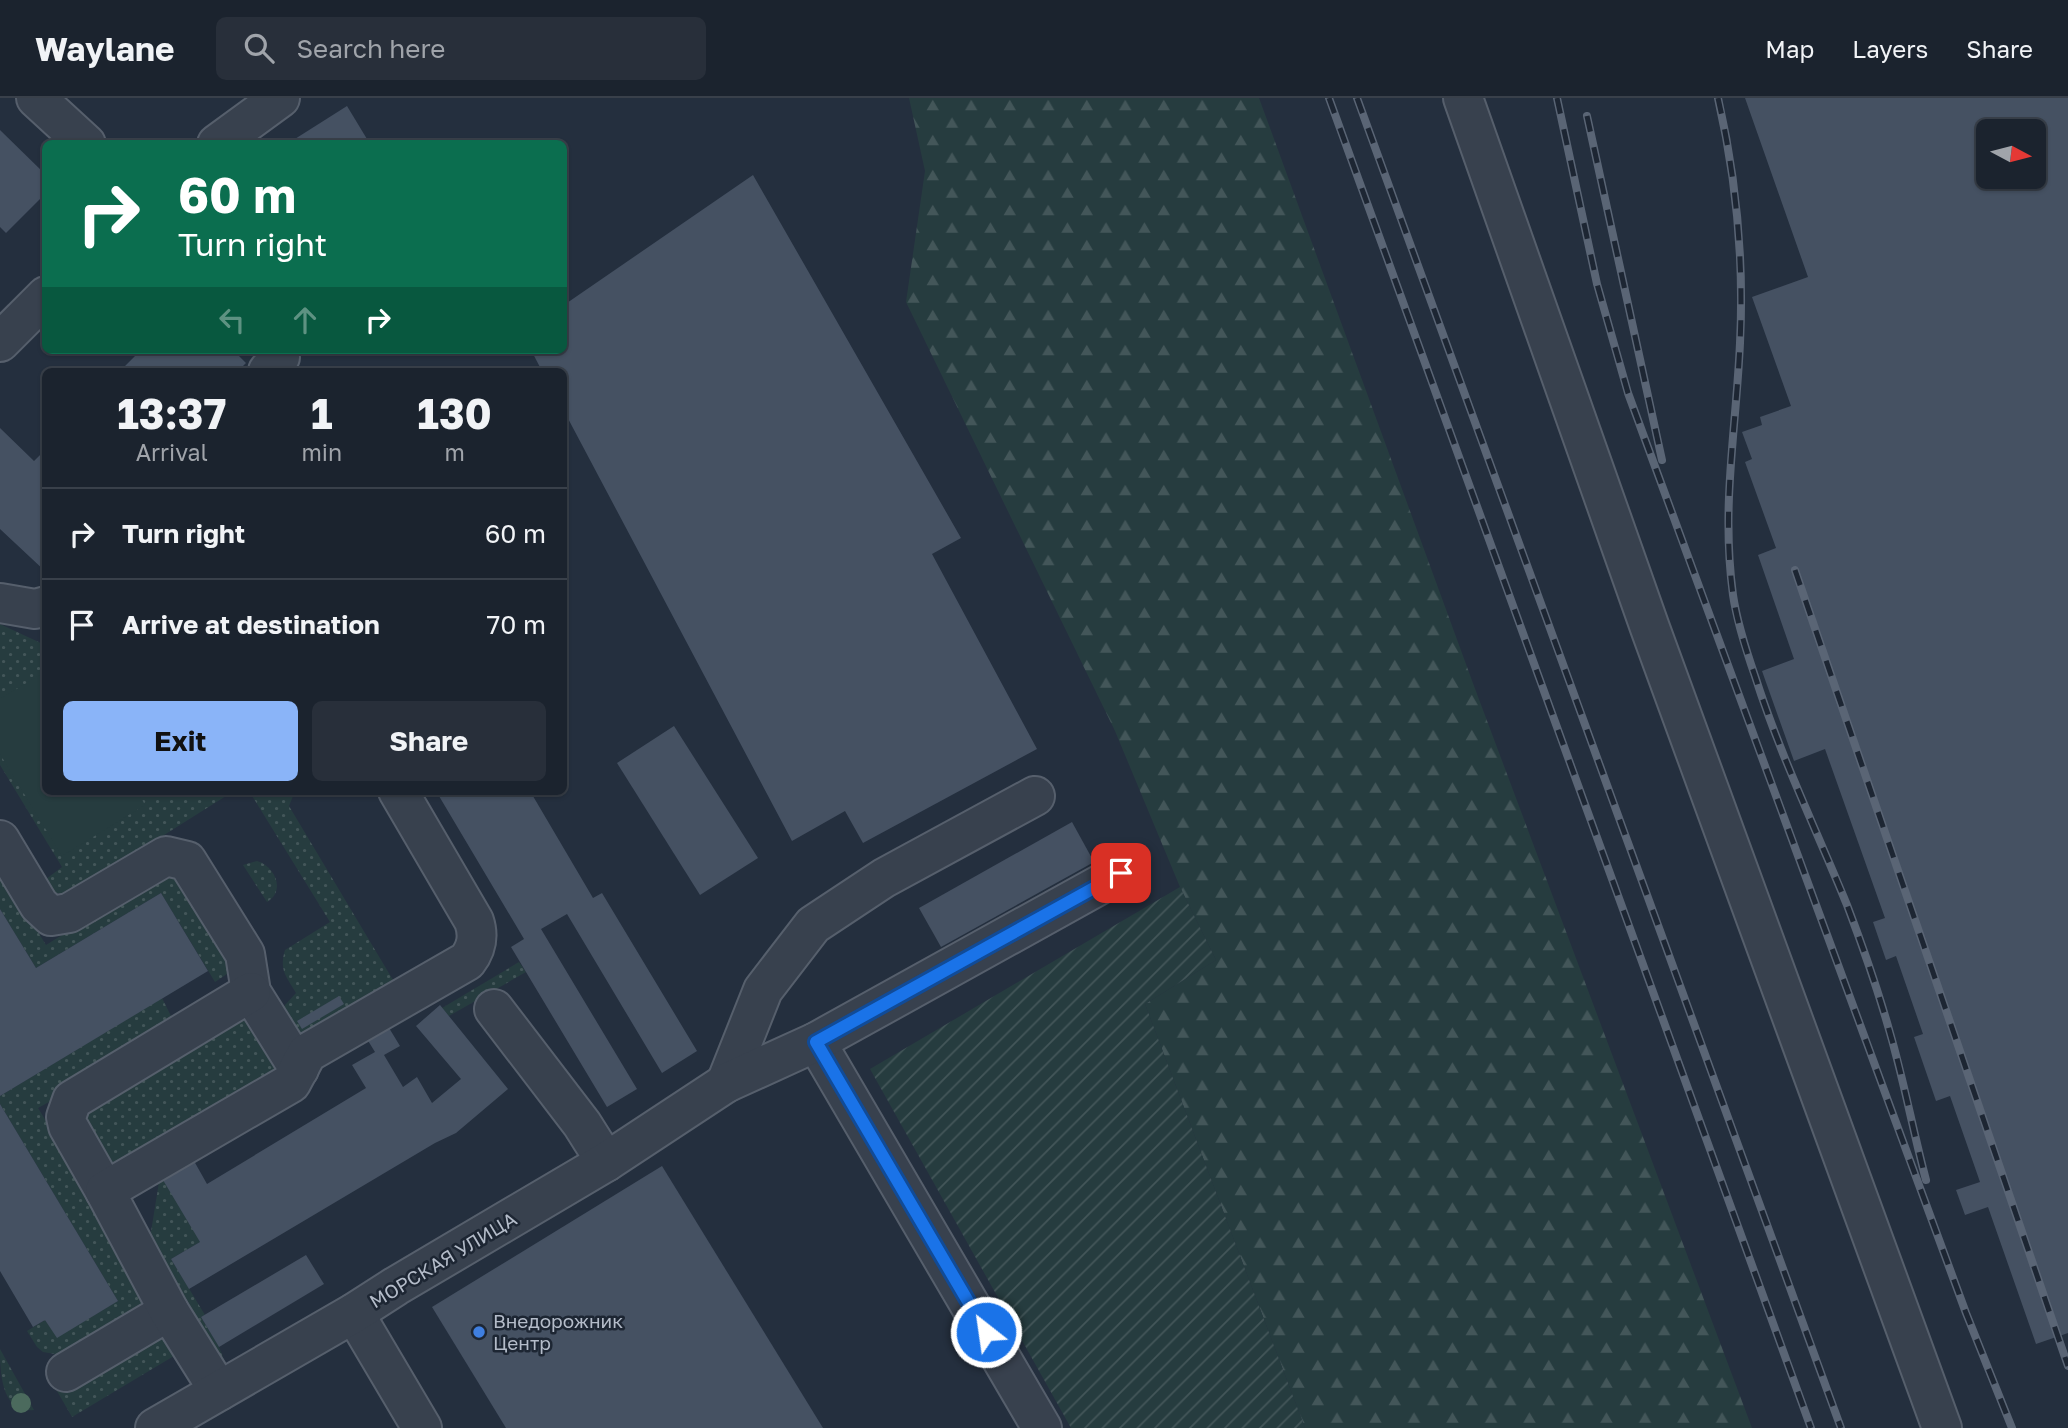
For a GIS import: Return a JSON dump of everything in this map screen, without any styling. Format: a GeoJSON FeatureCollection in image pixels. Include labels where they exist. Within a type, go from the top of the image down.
{"type":"FeatureCollection","features":[{"type":"Feature","properties":{"kind":"street"},"geometry":{"type":"LineString","coordinates":[[36,98],[82,140]]}},
{"type":"Feature","properties":{"kind":"street"},"geometry":{"type":"LineString","coordinates":[[222,140],[280,98]]}},
{"type":"Feature","properties":{"kind":"street"},"geometry":{"type":"LineString","coordinates":[[1463,98],[1650,628],[1942,1428]]}},
{"type":"Feature","properties":{"kind":"street"},"geometry":{"type":"LineString","coordinates":[[0,342],[42,300]]}},
{"type":"Feature","properties":{"kind":"street"},"geometry":{"type":"LineString","coordinates":[[0,603],[42,607]]}},
{"type":"Feature","properties":{"kind":"street"},"geometry":{"type":"LineString","coordinates":[[105,1191],[291,1083],[306,1053],[467,961],[473,953],[477,931],[474,921],[400,795]]}},
{"type":"Feature","properties":{"kind":"street"},"geometry":{"type":"LineString","coordinates":[[726,1083],[763,990],[813,925],[884,878],[1035,796]]}},
{"type":"Feature","properties":{"kind":"street"},"geometry":{"type":"LineString","coordinates":[[0,841],[39,905],[51,916],[69,913],[166,856],[187,861],[246,954],[251,992],[299,1069]]}},
{"type":"Feature","properties":{"kind":"street","name":"МОРСКАЯ УЛИЦА"},"geometry":{"type":"LineString","coordinates":[[155,1428],[606,1162],[726,1083],[816,1042],[1121,873]]}},
{"type":"Feature","properties":{"kind":"street"},"geometry":{"type":"LineString","coordinates":[[219,1391],[169,1311],[68,1126],[66,1117],[72,1100],[251,992]]}},
{"type":"Feature","properties":{"kind":"street"},"geometry":{"type":"LineString","coordinates":[[494,1009],[582,1124],[606,1162]]}},
{"type":"Feature","properties":{"kind":"street"},"geometry":{"type":"LineString","coordinates":[[816,1042],[1042,1428]]}},
{"type":"Feature","properties":{"kind":"street"},"geometry":{"type":"LineString","coordinates":[[66,1372],[169,1311]]}},
{"type":"Feature","properties":{"kind":"street"},"geometry":{"type":"LineString","coordinates":[[354,1313],[422,1428]]}},
{"type":"Feature","properties":{"kind":"green space"},"geometry":{"type":"Polygon","coordinates":[[[909,98],[1259,98],[1474,686],[1752,1428],[1305,1428],[1145,1004],[1216,960],[1180,887],[1115,731],[906,302],[925,171],[909,98]]]}},
{"type":"Feature","properties":{"kind":"green space"},"geometry":{"type":"Polygon","coordinates":[[[0,624],[42,644],[42,795],[228,795],[83,886],[68,893],[52,893],[42,882],[62,867],[0,765],[0,624]]]}},
{"type":"Feature","properties":{"kind":"green space"},"geometry":{"type":"Polygon","coordinates":[[[42,674],[42,795],[139,795],[145,805],[62,856],[0,754],[0,699],[42,674]]]}},
{"type":"Feature","properties":{"kind":"green space"},"geometry":{"type":"Polygon","coordinates":[[[251,795],[293,795],[289,806],[396,985],[300,1035],[281,1017],[285,1005],[296,993],[283,968],[283,957],[285,950],[330,922],[251,795]]]}},
{"type":"Feature","properties":{"kind":"green space"},"geometry":{"type":"Polygon","coordinates":[[[257,861],[269,868],[276,879],[276,892],[267,902],[243,865],[257,861]]]}},
{"type":"Feature","properties":{"kind":"green space"},"geometry":{"type":"Polygon","coordinates":[[[0,870],[46,945],[152,879],[180,877],[233,960],[230,972],[215,982],[161,893],[36,968],[0,909],[0,870]]]}},
{"type":"Feature","properties":{"kind":"green space"},"geometry":{"type":"Polygon","coordinates":[[[1180,887],[1216,960],[1145,1004],[1305,1428],[1071,1428],[870,1069],[1180,887]]]}},
{"type":"Feature","properties":{"kind":"green space"},"geometry":{"type":"Polygon","coordinates":[[[519,962],[526,972],[449,1016],[442,1008],[519,962]]]}},
{"type":"Feature","properties":{"kind":"green space"},"geometry":{"type":"Polygon","coordinates":[[[162,998],[173,1020],[69,1091],[38,1108],[139,1272],[143,1288],[138,1316],[67,1356],[43,1352],[27,1331],[45,1320],[57,1337],[118,1301],[0,1104],[0,1096],[162,998]]]}},
{"type":"Feature","properties":{"kind":"green space"},"geometry":{"type":"Polygon","coordinates":[[[243,1018],[253,1023],[278,1070],[113,1165],[106,1160],[88,1131],[89,1107],[243,1018]]]}},
{"type":"Feature","properties":{"kind":"green space"},"geometry":{"type":"Polygon","coordinates":[[[175,1162],[200,1242],[171,1259],[205,1315],[201,1317],[219,1347],[227,1367],[220,1363],[150,1238],[159,1182],[168,1167],[175,1162]]]}},
{"type":"Feature","properties":{"kind":"green space"},"geometry":{"type":"Polygon","coordinates":[[[163,1326],[179,1353],[72,1417],[57,1391],[163,1326]]]}},
{"type":"Feature","properties":{"kind":"green space"},"geometry":{"type":"Polygon","coordinates":[[[0,1349],[34,1410],[23,1409],[9,1399],[2,1379],[0,1349]]]}},
{"type":"Feature","properties":{"kind":"building"},"geometry":{"type":"Polygon","coordinates":[[[1745,98],[2068,98],[2068,1333],[2036,1344],[1988,1207],[1965,1215],[1956,1190],[1980,1182],[1950,1096],[1936,1101],[1914,1037],[1923,1034],[1896,956],[1886,960],[1873,922],[1885,918],[1825,749],[1794,761],[1762,671],[1794,659],[1758,555],[1776,548],[1745,462],[1752,459],[1742,432],[1762,425],[1760,417],[1791,406],[1752,297],[1808,277],[1745,98]]]}},
{"type":"Feature","properties":{"kind":"building"},"geometry":{"type":"Polygon","coordinates":[[[347,106],[368,140],[293,140],[347,106]]]}},
{"type":"Feature","properties":{"kind":"building"},"geometry":{"type":"Polygon","coordinates":[[[0,130],[42,171],[42,197],[6,233],[0,227],[0,130]]]}},
{"type":"Feature","properties":{"kind":"building"},"geometry":{"type":"Polygon","coordinates":[[[753,175],[961,538],[932,554],[1037,749],[863,843],[845,811],[792,841],[567,417],[567,368],[540,368],[533,354],[567,354],[567,303],[753,175]]]}},
{"type":"Feature","properties":{"kind":"building"},"geometry":{"type":"Polygon","coordinates":[[[133,354],[237,354],[246,363],[241,368],[123,368],[135,356],[133,354]]]}},
{"type":"Feature","properties":{"kind":"building"},"geometry":{"type":"Polygon","coordinates":[[[0,428],[34,461],[42,453],[42,568],[0,529],[0,428]]]}},
{"type":"Feature","properties":{"kind":"building"},"geometry":{"type":"Polygon","coordinates":[[[674,726],[758,858],[700,895],[617,763],[674,726]]]}},
{"type":"Feature","properties":{"kind":"building"},"geometry":{"type":"Polygon","coordinates":[[[438,795],[532,795],[593,898],[602,893],[697,1051],[662,1073],[567,914],[541,929],[637,1089],[607,1107],[511,947],[524,939],[438,795]]]}},
{"type":"Feature","properties":{"kind":"building"},"geometry":{"type":"Polygon","coordinates":[[[1072,822],[1094,862],[941,947],[919,908],[1072,822]]]}},
{"type":"Feature","properties":{"kind":"building"},"geometry":{"type":"Polygon","coordinates":[[[161,893],[208,971],[0,1096],[0,909],[36,968],[161,893]]]}},
{"type":"Feature","properties":{"kind":"building"},"geometry":{"type":"Polygon","coordinates":[[[339,996],[344,1004],[302,1029],[297,1021],[339,996]]]}},
{"type":"Feature","properties":{"kind":"building"},"geometry":{"type":"Polygon","coordinates":[[[440,1005],[508,1089],[456,1133],[189,1289],[171,1259],[200,1242],[163,1180],[194,1161],[207,1184],[366,1088],[352,1065],[375,1052],[362,1031],[383,1018],[400,1046],[384,1055],[403,1087],[417,1077],[432,1103],[461,1079],[416,1026],[440,1005]]]}},
{"type":"Feature","properties":{"kind":"building"},"geometry":{"type":"Polygon","coordinates":[[[0,1104],[118,1301],[57,1338],[45,1320],[33,1327],[0,1271],[0,1104]]]}},
{"type":"Feature","properties":{"kind":"building"},"geometry":{"type":"Polygon","coordinates":[[[662,1166],[823,1428],[506,1428],[432,1307],[662,1166]]]}},
{"type":"Feature","properties":{"kind":"building"},"geometry":{"type":"Polygon","coordinates":[[[306,1255],[324,1284],[219,1347],[201,1317],[306,1255]]]}},
{"type":"Feature","properties":{"kind":"railway"},"geometry":{"type":"LineString","coordinates":[[1329,98],[1811,1428]]}},
{"type":"Feature","properties":{"kind":"railway"},"geometry":{"type":"LineString","coordinates":[[1357,98],[1841,1428]]}},
{"type":"Feature","properties":{"kind":"railway"},"geometry":{"type":"LineString","coordinates":[[1557,98],[1597,284],[1628,393],[1966,1313],[2012,1428]]}},
{"type":"Feature","properties":{"kind":"railway"},"geometry":{"type":"LineString","coordinates":[[1718,98],[1734,189],[1741,282],[1740,343],[1728,530],[1733,595],[1739,626],[1765,705],[1847,905],[1870,969],[1895,1051],[1926,1180]]}},
{"type":"Feature","properties":{"kind":"railway"},"geometry":{"type":"LineString","coordinates":[[1587,116],[1662,460]]}},
{"type":"Feature","properties":{"kind":"railway"},"geometry":{"type":"LineString","coordinates":[[1795,570],[2068,1366]]}},
{"type":"Feature","properties":{"kind":"place","name":"Внедорожник Центр"},"geometry":{"type":"Point","coordinates":[479,1332]}},
{"type":"Feature","properties":{"kind":"route"},"geometry":{"type":"LineString","coordinates":[[986,1332],[816,1042],[1121,873]]}}]}
